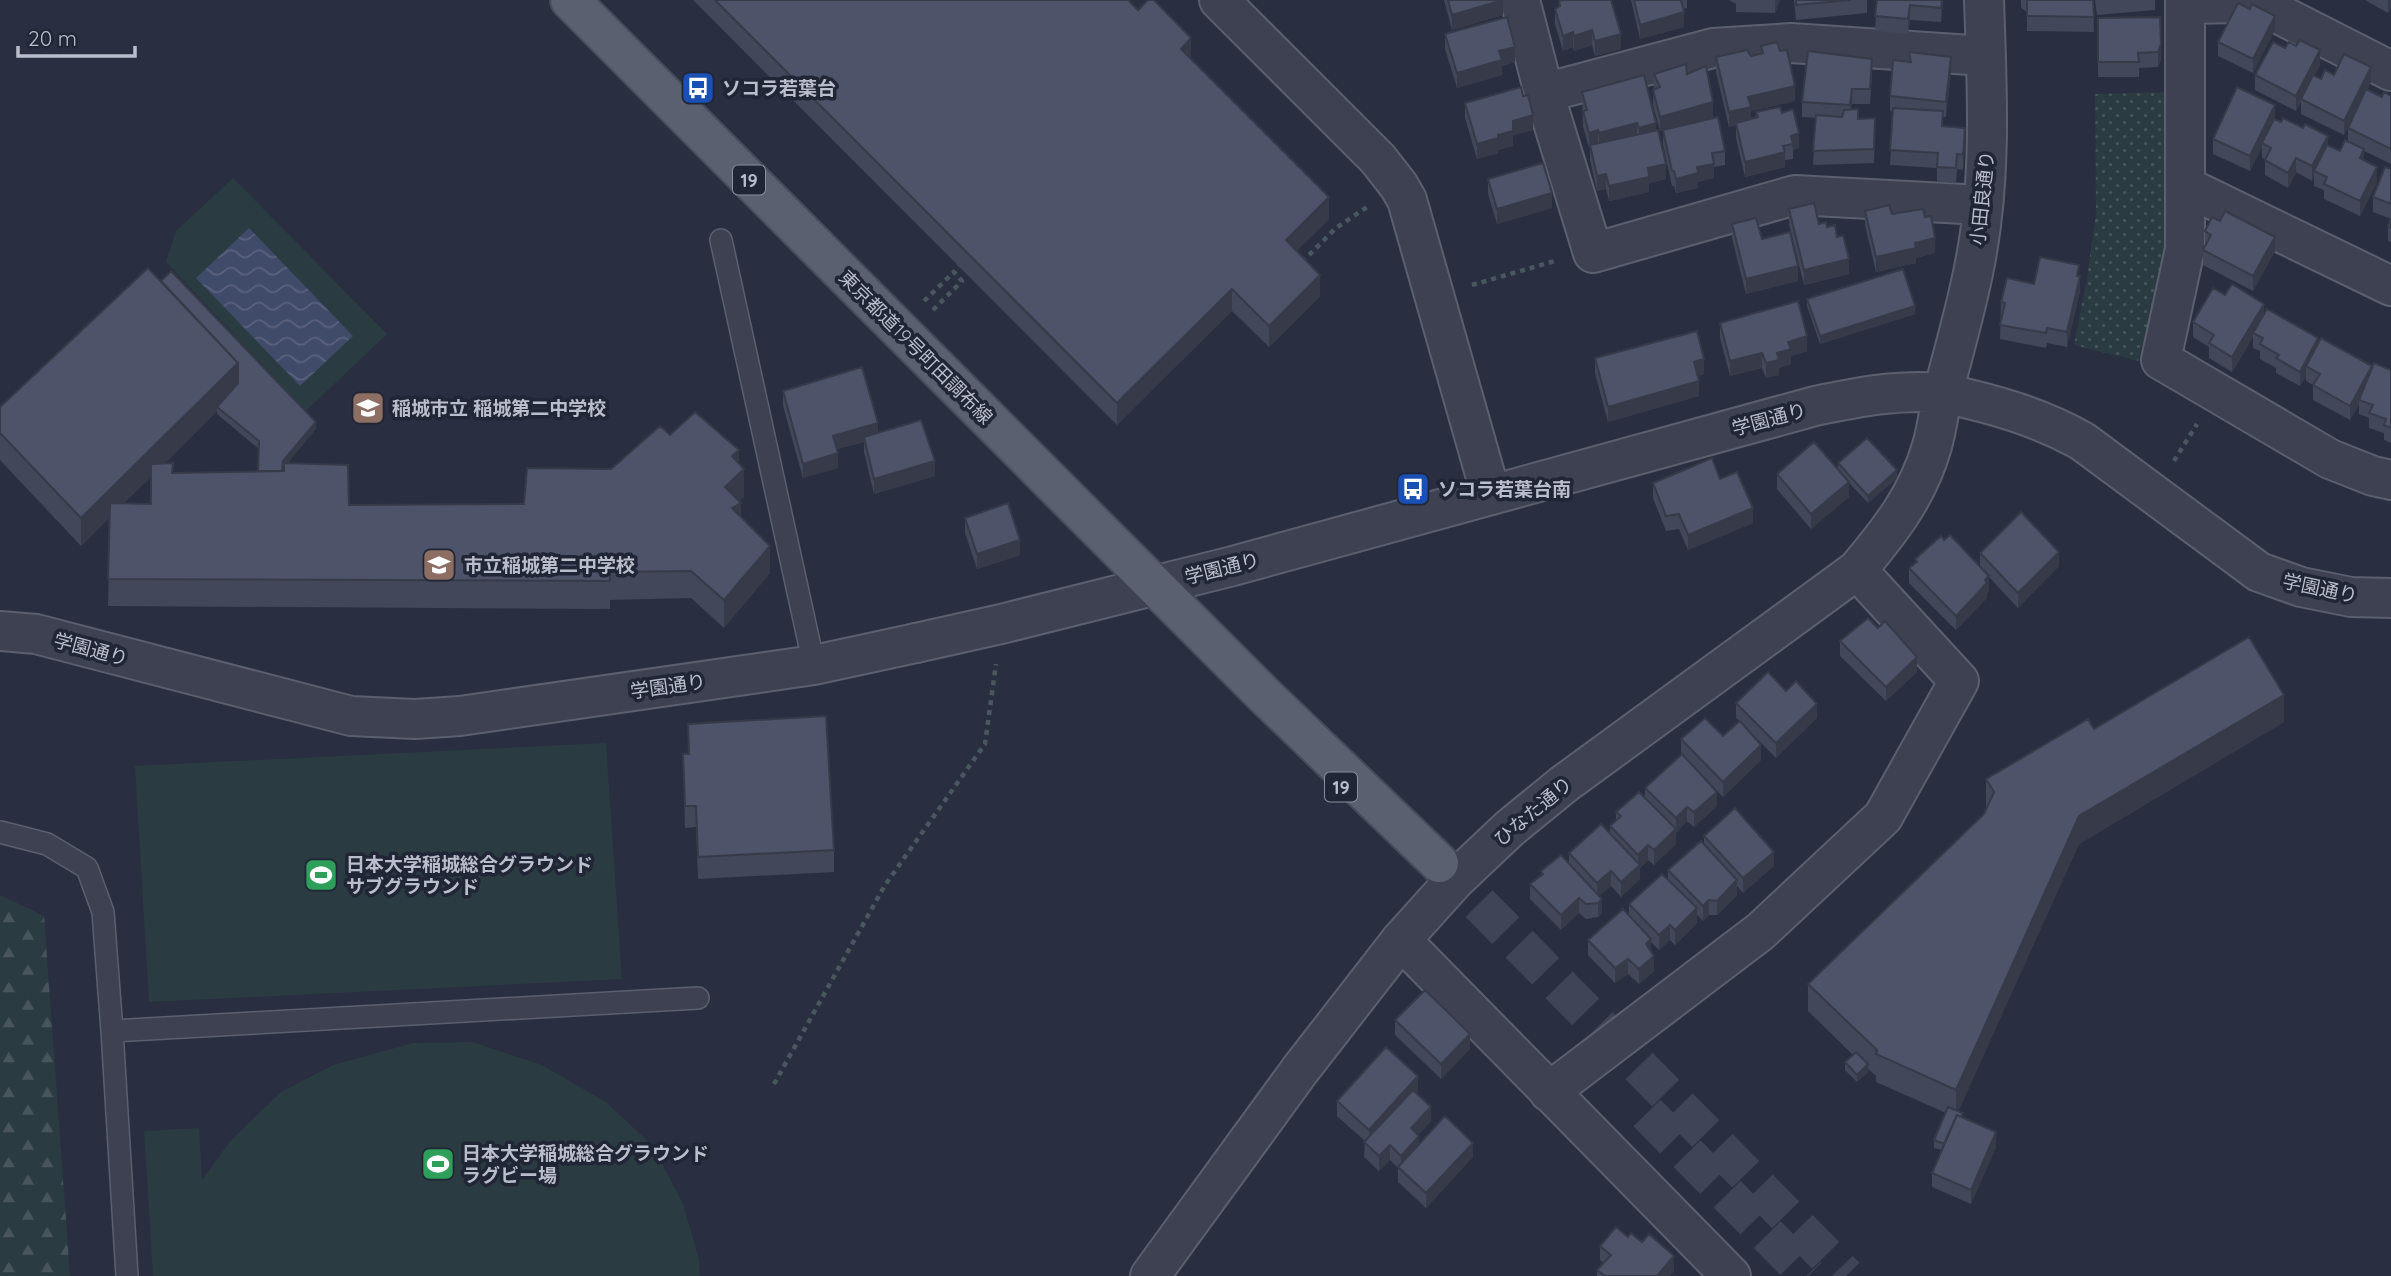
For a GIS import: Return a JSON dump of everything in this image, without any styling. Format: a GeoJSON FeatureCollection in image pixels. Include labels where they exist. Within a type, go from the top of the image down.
{"type":"FeatureCollection","features":[{"type":"Feature","properties":{"kind":"main road","name":"東京都道19号町田調布線"},"geometry":{"type":"LineString","coordinates":[[570,0],[1156,585],[1262,693],[1429,872]]}},
{"type":"Feature","properties":{"kind":"street"},"geometry":{"type":"LineString","coordinates":[[1219,0],[1378,159],[1403,193],[1414,223],[1491,495]]}},
{"type":"Feature","properties":{"kind":"street"},"geometry":{"type":"LineString","coordinates":[[1520,0],[1544,93],[1593,253],[1795,195],[1983,205]]}},
{"type":"Feature","properties":{"kind":"street","name":"小田良通り"},"geometry":{"type":"LineString","coordinates":[[1943,393],[1975,263],[1983,205],[1988,134],[1984,0]]}},
{"type":"Feature","properties":{"kind":"street"},"geometry":{"type":"LineString","coordinates":[[2391,71],[2275,12],[2244,3],[2185,2],[2185,250],[2161,360],[2330,460],[2391,480]]}},
{"type":"Feature","properties":{"kind":"street"},"geometry":{"type":"LineString","coordinates":[[1544,93],[1713,48],[1791,43],[1986,56]]}},
{"type":"Feature","properties":{"kind":"street"},"geometry":{"type":"LineString","coordinates":[[2187,187],[2391,286]]}},
{"type":"Feature","properties":{"kind":"street","name":"学園通り"},"geometry":{"type":"LineString","coordinates":[[0,631],[36,634],[351,716],[415,719],[460,716],[814,665],[1001,625],[1815,406],[1914,390],[1943,393],[2000,406],[2054,425],[2073,436],[2259,572],[2301,587],[2351,597],[2391,598]]}},
{"type":"Feature","properties":{"kind":"street","name":"ひなた通り"},"geometry":{"type":"LineString","coordinates":[[1150,1276],[1300,1070],[1401,940],[1455,880],[1510,828],[1564,784],[1857,570],[1894,526],[1916,488],[1932,446],[1943,393]]}},
{"type":"Feature","properties":{"kind":"street"},"geometry":{"type":"LineString","coordinates":[[1549,1092],[1761,931],[1883,817],[1959,681],[1857,570]]}},
{"type":"Feature","properties":{"kind":"street"},"geometry":{"type":"LineString","coordinates":[[1401,940],[1731,1276]]}},
{"type":"Feature","properties":{"kind":"lane"},"geometry":{"type":"LineString","coordinates":[[721,240],[814,665]]}},
{"type":"Feature","properties":{"kind":"lane"},"geometry":{"type":"LineString","coordinates":[[0,832],[47,844],[87,868],[103,912],[127,1276]]}},
{"type":"Feature","properties":{"kind":"lane"},"geometry":{"type":"LineString","coordinates":[[112,1031],[698,998]]}},
{"type":"Feature","properties":{"kind":"path"},"geometry":{"type":"LineString","coordinates":[[1300,265],[1336,228],[1370,205]]}},
{"type":"Feature","properties":{"kind":"path"},"geometry":{"type":"LineString","coordinates":[[1497,278],[1556,260]]}},
{"type":"Feature","properties":{"kind":"path"},"geometry":{"type":"LineString","coordinates":[[923,302],[959,266]]}},
{"type":"Feature","properties":{"kind":"path"},"geometry":{"type":"LineString","coordinates":[[932,311],[962,281],[954,272]]}},
{"type":"Feature","properties":{"kind":"path"},"geometry":{"type":"LineString","coordinates":[[2182,450],[2195,428]]}},
{"type":"Feature","properties":{"kind":"path"},"geometry":{"type":"LineString","coordinates":[[774,1084],[885,885],[985,744],[1001,625]]}},
{"type":"Feature","properties":{"kind":"green space"},"geometry":{"type":"Polygon","coordinates":[[[2171,92],[2165,261],[2138,361],[2074,345],[2096,212],[2095,94],[2171,92]]]}},
{"type":"Feature","properties":{"kind":"green space"},"geometry":{"type":"Polygon","coordinates":[[[233,178],[387,334],[306,411],[166,262],[176,231],[233,178]]]}},
{"type":"Feature","properties":{"kind":"green space","name":"日本大学稲城総合グラウンド サブグラウンド"},"geometry":{"type":"Polygon","coordinates":[[[606,743],[622,979],[149,1002],[135,766],[606,743]]]}},
{"type":"Feature","properties":{"kind":"green space"},"geometry":{"type":"Polygon","coordinates":[[[0,895],[44,916],[70,1276],[0,1276],[0,895]]]}},
{"type":"Feature","properties":{"kind":"green space","name":"日本大学稲城総合グラウンド ラグビー場"},"geometry":{"type":"Polygon","coordinates":[[[472,1042],[542,1065],[606,1102],[653,1146],[683,1204],[699,1259],[700,1276],[153,1276],[144,1131],[199,1128],[202,1180],[231,1140],[281,1092],[333,1065],[413,1043],[472,1042]]]}},
{"type":"Feature","properties":{"kind":"water"},"geometry":{"type":"Polygon","coordinates":[[[249,228],[353,336],[300,386],[196,278],[249,228]]]}},
{"type":"Feature","properties":{"kind":"building"},"geometry":{"type":"Polygon","coordinates":[[[715,0],[1128,0],[1138,10],[1148,0],[1154,0],[1191,38],[1181,49],[1329,197],[1286,240],[1320,275],[1269,326],[1232,289],[1117,403],[715,0]]]}},
{"type":"Feature","properties":{"kind":"building"},"geometry":{"type":"Polygon","coordinates":[[[1448,0],[1503,0],[1452,15],[1448,0]]]}},
{"type":"Feature","properties":{"kind":"building"},"geometry":{"type":"Polygon","coordinates":[[[1611,0],[1621,34],[1595,41],[1592,30],[1574,36],[1573,32],[1563,36],[1555,9],[1560,6],[1559,1],[1611,0]]]}},
{"type":"Feature","properties":{"kind":"building"},"geometry":{"type":"Polygon","coordinates":[[[1634,0],[1681,0],[1684,12],[1640,25],[1634,0]]]}},
{"type":"Feature","properties":{"kind":"building"},"geometry":{"type":"Polygon","coordinates":[[[1796,0],[1851,0],[1796,5],[1796,0]]]}},
{"type":"Feature","properties":{"kind":"building"},"geometry":{"type":"Polygon","coordinates":[[[1877,0],[1942,0],[1941,8],[1910,5],[1908,19],[1875,16],[1877,0]]]}},
{"type":"Feature","properties":{"kind":"building"},"geometry":{"type":"Polygon","coordinates":[[[2027,0],[2093,0],[2094,17],[2027,16],[2027,0]]]}},
{"type":"Feature","properties":{"kind":"building"},"geometry":{"type":"Polygon","coordinates":[[[2238,3],[2250,9],[2252,4],[2275,16],[2253,59],[2218,42],[2238,3]]]}},
{"type":"Feature","properties":{"kind":"building"},"geometry":{"type":"Polygon","coordinates":[[[1507,17],[1515,47],[1499,51],[1502,60],[1457,73],[1445,34],[1507,17]]]}},
{"type":"Feature","properties":{"kind":"building"},"geometry":{"type":"Polygon","coordinates":[[[2160,17],[2161,44],[2158,52],[2138,53],[2139,62],[2098,62],[2098,18],[2160,17]]]}},
{"type":"Feature","properties":{"kind":"building"},"geometry":{"type":"Polygon","coordinates":[[[2300,40],[2320,50],[2296,96],[2255,75],[2273,42],[2285,48],[2289,42],[2296,46],[2300,40]]]}},
{"type":"Feature","properties":{"kind":"building"},"geometry":{"type":"Polygon","coordinates":[[[1777,42],[1780,51],[1787,50],[1795,86],[1748,97],[1751,107],[1729,112],[1716,57],[1747,50],[1751,56],[1763,53],[1761,46],[1777,42]]]}},
{"type":"Feature","properties":{"kind":"building"},"geometry":{"type":"Polygon","coordinates":[[[1808,51],[1872,59],[1870,89],[1852,89],[1850,105],[1802,102],[1808,51]]]}},
{"type":"Feature","properties":{"kind":"building"},"geometry":{"type":"Polygon","coordinates":[[[1909,52],[1951,57],[1946,102],[1890,96],[1893,60],[1911,62],[1909,52]]]}},
{"type":"Feature","properties":{"kind":"building"},"geometry":{"type":"Polygon","coordinates":[[[2344,54],[2371,67],[2344,121],[2301,99],[2313,75],[2321,79],[2325,70],[2334,75],[2344,54]]]}},
{"type":"Feature","properties":{"kind":"building"},"geometry":{"type":"Polygon","coordinates":[[[1686,64],[1687,74],[1706,66],[1713,102],[1660,117],[1653,90],[1660,87],[1654,74],[1686,64]]]}},
{"type":"Feature","properties":{"kind":"building"},"geometry":{"type":"Polygon","coordinates":[[[1644,75],[1656,123],[1639,128],[1637,123],[1589,133],[1583,111],[1587,110],[1582,92],[1644,75]]]}},
{"type":"Feature","properties":{"kind":"building"},"geometry":{"type":"Polygon","coordinates":[[[1521,87],[1523,96],[1528,95],[1533,115],[1513,121],[1513,131],[1477,144],[1465,103],[1521,87]]]}},
{"type":"Feature","properties":{"kind":"building"},"geometry":{"type":"Polygon","coordinates":[[[2237,87],[2275,105],[2250,156],[2213,139],[2237,87]]]}},
{"type":"Feature","properties":{"kind":"building"},"geometry":{"type":"Polygon","coordinates":[[[2366,89],[2382,97],[2384,92],[2391,96],[2391,149],[2348,128],[2366,89]]]}},
{"type":"Feature","properties":{"kind":"building"},"geometry":{"type":"Polygon","coordinates":[[[1780,107],[1782,113],[1793,109],[1799,133],[1791,136],[1793,144],[1783,146],[1785,152],[1745,162],[1736,123],[1758,117],[1756,112],[1780,107]]]}},
{"type":"Feature","properties":{"kind":"building"},"geometry":{"type":"Polygon","coordinates":[[[1893,108],[1943,111],[1942,126],[1965,128],[1963,155],[1957,154],[1956,168],[1937,167],[1938,153],[1890,150],[1893,108]]]}},
{"type":"Feature","properties":{"kind":"building"},"geometry":{"type":"Polygon","coordinates":[[[1858,109],[1858,119],[1875,118],[1874,149],[1813,151],[1816,115],[1842,117],[1844,110],[1858,109]]]}},
{"type":"Feature","properties":{"kind":"building"},"geometry":{"type":"Polygon","coordinates":[[[1718,117],[1725,151],[1712,153],[1714,164],[1697,167],[1698,173],[1676,179],[1663,130],[1718,117]]]}},
{"type":"Feature","properties":{"kind":"building"},"geometry":{"type":"Polygon","coordinates":[[[2283,118],[2303,128],[2305,124],[2328,136],[2312,166],[2296,158],[2288,173],[2265,160],[2271,148],[2262,143],[2274,119],[2281,122],[2283,118]]]}},
{"type":"Feature","properties":{"kind":"building"},"geometry":{"type":"Polygon","coordinates":[[[1658,130],[1666,164],[1648,168],[1649,177],[1609,186],[1606,174],[1597,176],[1590,145],[1658,130]]]}},
{"type":"Feature","properties":{"kind":"building"},"geometry":{"type":"Polygon","coordinates":[[[2345,140],[2364,149],[2360,158],[2377,167],[2360,201],[2324,184],[2327,177],[2314,171],[2327,145],[2340,151],[2345,140]]]}},
{"type":"Feature","properties":{"kind":"building"},"geometry":{"type":"Polygon","coordinates":[[[1543,163],[1552,193],[1497,209],[1488,179],[1543,163]]]}},
{"type":"Feature","properties":{"kind":"building"},"geometry":{"type":"Polygon","coordinates":[[[2385,167],[2391,169],[2391,204],[2373,197],[2385,167]]]}},
{"type":"Feature","properties":{"kind":"building"},"geometry":{"type":"Polygon","coordinates":[[[1814,203],[1819,224],[1826,222],[1827,227],[1835,225],[1837,237],[1843,235],[1849,259],[1804,270],[1789,209],[1814,203]]]}},
{"type":"Feature","properties":{"kind":"building"},"geometry":{"type":"Polygon","coordinates":[[[1889,205],[1892,214],[1923,209],[1925,217],[1931,216],[1935,238],[1915,243],[1916,248],[1876,257],[1865,211],[1889,205]]]}},
{"type":"Feature","properties":{"kind":"building"},"geometry":{"type":"Polygon","coordinates":[[[2225,211],[2275,237],[2253,276],[2203,250],[2211,235],[2205,231],[2212,217],[2220,221],[2225,211]]]}},
{"type":"Feature","properties":{"kind":"building"},"geometry":{"type":"Polygon","coordinates":[[[1756,218],[1762,239],[1790,232],[1798,266],[1746,279],[1732,224],[1756,218]]]}},
{"type":"Feature","properties":{"kind":"building"},"geometry":{"type":"Polygon","coordinates":[[[2040,257],[2079,265],[2077,276],[2080,276],[2067,332],[2047,328],[2046,333],[2000,325],[2005,303],[2001,302],[2007,278],[2034,284],[2040,257]]]}},
{"type":"Feature","properties":{"kind":"building"},"geometry":{"type":"Polygon","coordinates":[[[148,268],[238,363],[81,518],[0,433],[0,407],[148,268]]]}},
{"type":"Feature","properties":{"kind":"building"},"geometry":{"type":"Polygon","coordinates":[[[1903,269],[1915,306],[1820,336],[1807,299],[1903,269]]]}},
{"type":"Feature","properties":{"kind":"building"},"geometry":{"type":"Polygon","coordinates":[[[171,271],[316,422],[283,461],[282,471],[258,471],[259,441],[217,407],[238,383],[238,363],[161,281],[171,271]]]}},
{"type":"Feature","properties":{"kind":"building"},"geometry":{"type":"Polygon","coordinates":[[[2232,284],[2264,304],[2232,357],[2209,343],[2214,335],[2193,322],[2213,288],[2225,295],[2232,284]]]}},
{"type":"Feature","properties":{"kind":"building"},"geometry":{"type":"Polygon","coordinates":[[[1798,301],[1807,336],[1788,342],[1791,349],[1777,353],[1779,360],[1766,363],[1762,353],[1730,361],[1720,323],[1798,301]]]}},
{"type":"Feature","properties":{"kind":"building"},"geometry":{"type":"Polygon","coordinates":[[[2267,309],[2318,338],[2300,372],[2276,358],[2279,355],[2260,344],[2263,338],[2253,333],[2267,309]]]}},
{"type":"Feature","properties":{"kind":"building"},"geometry":{"type":"Polygon","coordinates":[[[1697,331],[1704,359],[1694,362],[1699,381],[1608,407],[1595,358],[1697,331]]]}},
{"type":"Feature","properties":{"kind":"building"},"geometry":{"type":"Polygon","coordinates":[[[2321,338],[2372,366],[2350,406],[2313,385],[2320,374],[2306,366],[2321,338]]]}},
{"type":"Feature","properties":{"kind":"building"},"geometry":{"type":"Polygon","coordinates":[[[2374,363],[2391,370],[2391,428],[2384,425],[2386,419],[2369,413],[2373,405],[2359,400],[2374,363]]]}},
{"type":"Feature","properties":{"kind":"building"},"geometry":{"type":"Polygon","coordinates":[[[862,367],[878,423],[833,436],[838,453],[803,464],[783,391],[862,367]]]}},
{"type":"Feature","properties":{"kind":"building"},"geometry":{"type":"Polygon","coordinates":[[[695,412],[739,450],[732,456],[744,469],[725,487],[741,503],[732,508],[770,546],[724,600],[691,571],[610,572],[610,581],[108,579],[110,503],[151,504],[151,464],[173,463],[172,473],[284,471],[284,463],[348,465],[349,505],[524,504],[527,468],[611,469],[660,426],[670,435],[695,412]]]}},
{"type":"Feature","properties":{"kind":"building"},"geometry":{"type":"Polygon","coordinates":[[[921,420],[935,461],[874,479],[864,437],[921,420]]]}},
{"type":"Feature","properties":{"kind":"building"},"geometry":{"type":"Polygon","coordinates":[[[1867,438],[1897,470],[1868,496],[1838,463],[1867,438]]]}},
{"type":"Feature","properties":{"kind":"building"},"geometry":{"type":"Polygon","coordinates":[[[1814,442],[1849,482],[1811,514],[1777,474],[1814,442]]]}},
{"type":"Feature","properties":{"kind":"building"},"geometry":{"type":"Polygon","coordinates":[[[1712,458],[1720,479],[1737,472],[1753,508],[1688,535],[1679,514],[1666,516],[1653,483],[1712,458]]]}},
{"type":"Feature","properties":{"kind":"building"},"geometry":{"type":"Polygon","coordinates":[[[1008,503],[1020,540],[977,554],[965,518],[1008,503]]]}},
{"type":"Feature","properties":{"kind":"building"},"geometry":{"type":"Polygon","coordinates":[[[2021,512],[2059,552],[2018,593],[1980,553],[2021,512]]]}},
{"type":"Feature","properties":{"kind":"building"},"geometry":{"type":"Polygon","coordinates":[[[1950,535],[1989,576],[1985,580],[1987,583],[1956,616],[1909,568],[1917,562],[1915,559],[1941,536],[1944,540],[1950,535]]]}},
{"type":"Feature","properties":{"kind":"building"},"geometry":{"type":"Polygon","coordinates":[[[1868,618],[1878,628],[1885,621],[1917,657],[1886,687],[1840,641],[1868,618]]]}},
{"type":"Feature","properties":{"kind":"building"},"geometry":{"type":"Polygon","coordinates":[[[2249,637],[2284,695],[2079,816],[1956,1090],[1876,1054],[1877,1050],[1808,984],[1984,814],[1994,792],[1986,779],[2088,719],[2094,729],[2249,637]]]}},
{"type":"Feature","properties":{"kind":"building"},"geometry":{"type":"Polygon","coordinates":[[[1768,672],[1786,691],[1796,681],[1817,704],[1776,743],[1736,703],[1768,672]]]}},
{"type":"Feature","properties":{"kind":"building"},"geometry":{"type":"Polygon","coordinates":[[[826,716],[834,850],[698,857],[696,806],[685,806],[683,754],[689,754],[688,724],[826,716]]]}},
{"type":"Feature","properties":{"kind":"building"},"geometry":{"type":"Polygon","coordinates":[[[1705,718],[1723,736],[1740,721],[1761,745],[1723,782],[1681,739],[1705,718]]]}},
{"type":"Feature","properties":{"kind":"building"},"geometry":{"type":"Polygon","coordinates":[[[1682,754],[1717,792],[1694,812],[1687,807],[1676,818],[1645,788],[1682,754]]]}},
{"type":"Feature","properties":{"kind":"building"},"geometry":{"type":"Polygon","coordinates":[[[1639,792],[1676,829],[1654,850],[1648,845],[1638,855],[1610,826],[1621,816],[1616,812],[1639,792]]]}},
{"type":"Feature","properties":{"kind":"building"},"geometry":{"type":"Polygon","coordinates":[[[1735,808],[1774,852],[1743,878],[1704,836],[1735,808]]]}},
{"type":"Feature","properties":{"kind":"building"},"geometry":{"type":"Polygon","coordinates":[[[1601,824],[1640,865],[1621,882],[1611,871],[1597,883],[1569,853],[1601,824]]]}},
{"type":"Feature","properties":{"kind":"building"},"geometry":{"type":"Polygon","coordinates":[[[1701,841],[1737,880],[1717,901],[1709,900],[1703,906],[1668,870],[1701,841]]]}},
{"type":"Feature","properties":{"kind":"building"},"geometry":{"type":"Polygon","coordinates":[[[1561,855],[1602,899],[1598,903],[1586,904],[1579,898],[1561,915],[1530,884],[1561,855]]]}},
{"type":"Feature","properties":{"kind":"building"},"geometry":{"type":"Polygon","coordinates":[[[1662,874],[1697,908],[1675,930],[1670,925],[1659,935],[1629,904],[1662,874]]]}},
{"type":"Feature","properties":{"kind":"building"},"geometry":{"type":"Polygon","coordinates":[[[1623,909],[1651,939],[1646,944],[1654,956],[1639,969],[1628,959],[1615,968],[1588,940],[1623,909]]]}},
{"type":"Feature","properties":{"kind":"building"},"geometry":{"type":"Polygon","coordinates":[[[1425,990],[1470,1034],[1441,1064],[1395,1020],[1425,990]]]}},
{"type":"Feature","properties":{"kind":"building"},"geometry":{"type":"Polygon","coordinates":[[[1386,1047],[1418,1076],[1369,1130],[1337,1101],[1386,1047]]]}},
{"type":"Feature","properties":{"kind":"building"},"geometry":{"type":"Polygon","coordinates":[[[1856,1052],[1868,1064],[1857,1075],[1845,1062],[1856,1052]]]}},
{"type":"Feature","properties":{"kind":"building"},"geometry":{"type":"Polygon","coordinates":[[[1413,1090],[1431,1107],[1411,1128],[1419,1136],[1401,1156],[1390,1145],[1379,1156],[1364,1142],[1413,1090]]]}},
{"type":"Feature","properties":{"kind":"building"},"geometry":{"type":"Polygon","coordinates":[[[1948,1107],[1963,1113],[1961,1117],[1957,1115],[1944,1144],[1934,1140],[1948,1107]]]}},
{"type":"Feature","properties":{"kind":"building"},"geometry":{"type":"Polygon","coordinates":[[[1957,1115],[1996,1132],[1971,1190],[1932,1173],[1957,1115]]]}},
{"type":"Feature","properties":{"kind":"building"},"geometry":{"type":"Polygon","coordinates":[[[1445,1116],[1473,1143],[1426,1193],[1398,1167],[1445,1116]]]}},
{"type":"Feature","properties":{"kind":"building"},"geometry":{"type":"Polygon","coordinates":[[[1616,1227],[1628,1237],[1631,1233],[1642,1242],[1649,1234],[1674,1256],[1657,1276],[1605,1276],[1597,1270],[1611,1255],[1600,1246],[1616,1227]]]}},
{"type":"Feature","properties":{"kind":"tunnel"},"geometry":{"type":"LineString","coordinates":[[1439,863],[1846,1276]]}},
{"type":"Feature","properties":{"kind":"tunnel"},"geometry":{"type":"LineString","coordinates":[[1647,1113],[1808,1276]]}},
{"type":"Feature","properties":{"kind":"place","name":"ソコラ若葉台"},"geometry":{"type":"Point","coordinates":[698,88]}},
{"type":"Feature","properties":{"kind":"place","name":"稲城市立 稲城第二中学校"},"geometry":{"type":"Point","coordinates":[368,408]}},
{"type":"Feature","properties":{"kind":"place","name":"ソコラ若葉台南"},"geometry":{"type":"Point","coordinates":[1413,489]}},
{"type":"Feature","properties":{"kind":"place","name":"市立稲城第二中学校"},"geometry":{"type":"Point","coordinates":[439,565]}},
{"type":"Feature","properties":{"kind":"place","name":"日本大学稲城総合グラウンド サブグラウンド"},"geometry":{"type":"Point","coordinates":[321,875]}},
{"type":"Feature","properties":{"kind":"place","name":"日本大学稲城総合グラウンド ラグビー場"},"geometry":{"type":"Point","coordinates":[438,1164]}}]}
